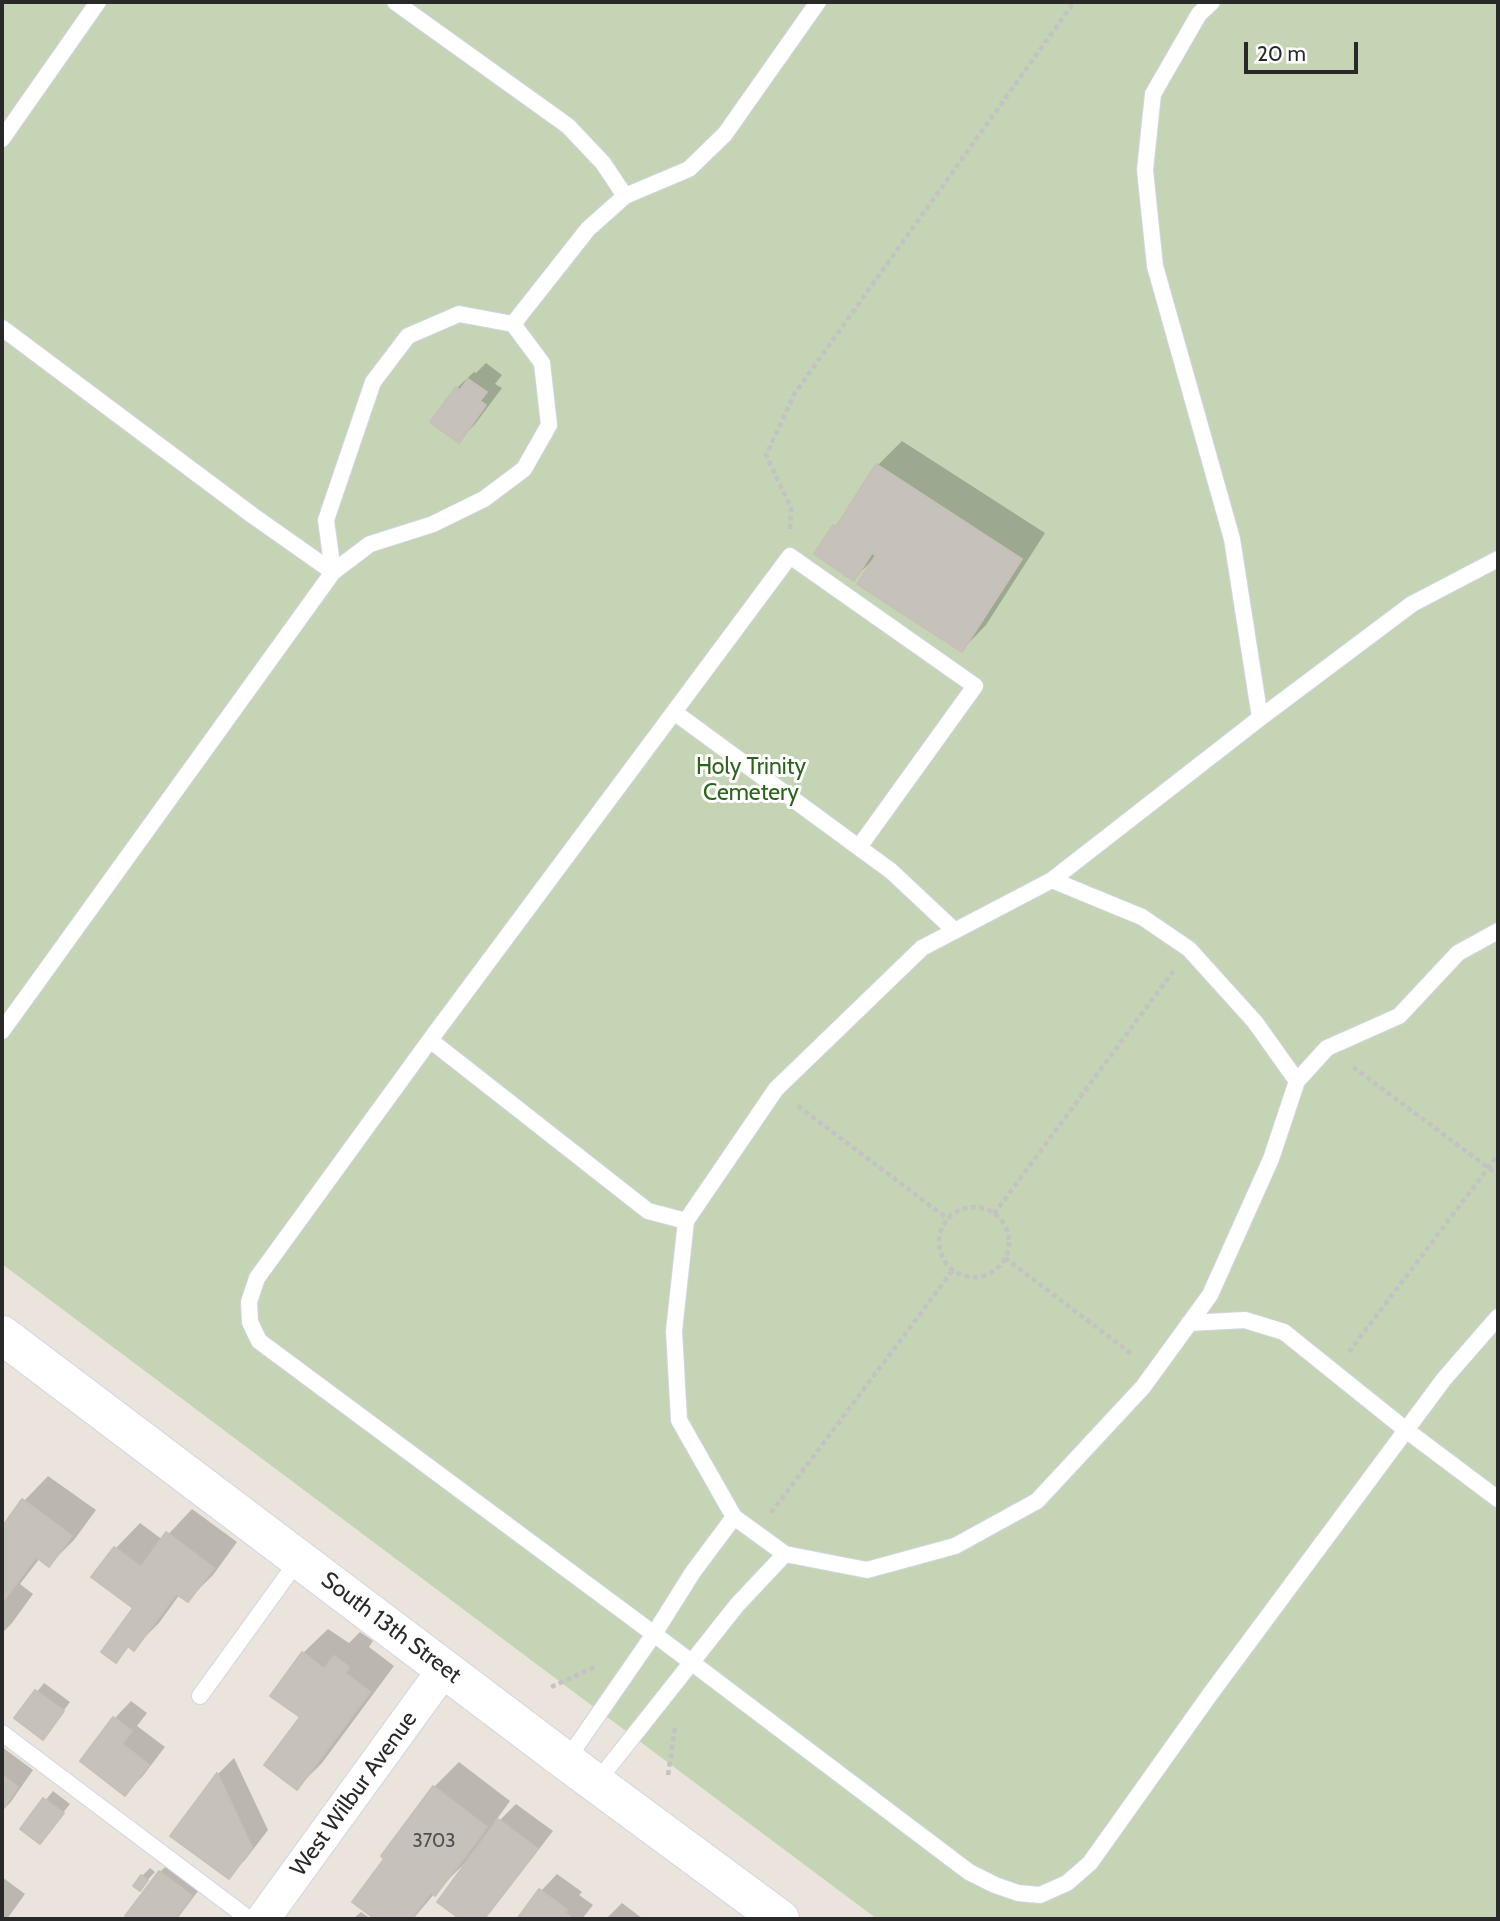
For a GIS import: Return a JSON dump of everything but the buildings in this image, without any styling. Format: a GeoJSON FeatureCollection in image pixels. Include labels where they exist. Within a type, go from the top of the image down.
{"type":"FeatureCollection","features":[{"type":"Feature","properties":{"kind":"street","name":"South 13th Street"},"geometry":{"type":"LineString","coordinates":[[2,1335],[780,1919]]}},
{"type":"Feature","properties":{"kind":"street","name":"West Wilbur Avenue"},"geometry":{"type":"LineString","coordinates":[[262,1919],[445,1668]]}},
{"type":"Feature","properties":{"kind":"lane"},"geometry":{"type":"LineString","coordinates":[[2,139],[98,2]]}},
{"type":"Feature","properties":{"kind":"lane"},"geometry":{"type":"LineString","coordinates":[[395,2],[568,126],[603,163],[625,196]]}},
{"type":"Feature","properties":{"kind":"lane"},"geometry":{"type":"LineString","coordinates":[[513,324],[588,229],[625,196],[689,170],[725,134],[818,2]]}},
{"type":"Feature","properties":{"kind":"lane"},"geometry":{"type":"LineString","coordinates":[[1212,2],[1199,15],[1153,94],[1145,170],[1155,266],[1232,539],[1260,718]]}},
{"type":"Feature","properties":{"kind":"lane"},"geometry":{"type":"LineString","coordinates":[[2,1031],[333,572],[370,544],[433,524],[484,499],[524,469],[549,425],[542,363],[513,324],[460,314],[408,336],[373,382],[326,520],[333,572]]}},
{"type":"Feature","properties":{"kind":"lane"},"geometry":{"type":"LineString","coordinates":[[2,328],[252,515],[333,572]]}},
{"type":"Feature","properties":{"kind":"lane"},"geometry":{"type":"LineString","coordinates":[[859,847],[975,686],[790,556],[257,1278],[249,1302],[250,1322],[259,1341],[969,1872],[1018,1893],[1040,1895],[1067,1884],[1090,1863],[1219,1682],[1406,1430],[1498,1317]]}},
{"type":"Feature","properties":{"kind":"lane"},"geometry":{"type":"LineString","coordinates":[[1498,559],[1412,604],[1052,880],[922,948],[776,1089],[686,1221],[674,1331],[679,1420],[734,1517],[785,1554],[867,1570],[955,1546],[1037,1502],[1143,1387],[1210,1296],[1271,1159],[1297,1081],[1327,1048],[1399,1016],[1458,953],[1498,931]]}},
{"type":"Feature","properties":{"kind":"lane"},"geometry":{"type":"LineString","coordinates":[[674,712],[891,871],[955,931]]}},
{"type":"Feature","properties":{"kind":"lane"},"geometry":{"type":"LineString","coordinates":[[1052,880],[1142,917],[1189,949],[1255,1022],[1297,1081]]}},
{"type":"Feature","properties":{"kind":"lane"},"geometry":{"type":"LineString","coordinates":[[430,1041],[649,1211],[686,1221]]}},
{"type":"Feature","properties":{"kind":"lane"},"geometry":{"type":"LineString","coordinates":[[1189,1323],[1245,1320],[1284,1332],[1406,1430],[1498,1499]]}},
{"type":"Feature","properties":{"kind":"lane"},"geometry":{"type":"LineString","coordinates":[[581,1772],[654,1634],[692,1572],[734,1517]]}},
{"type":"Feature","properties":{"kind":"lane"},"geometry":{"type":"LineString","coordinates":[[581,1772],[691,1662],[737,1605],[785,1554]]}},
{"type":"Feature","properties":{"kind":"lane"},"geometry":{"type":"LineString","coordinates":[[200,1696],[299,1559]]}},
{"type":"Feature","properties":{"kind":"lane"},"geometry":{"type":"LineString","coordinates":[[2,1734],[249,1919]]}},
{"type":"Feature","properties":{"kind":"path"},"geometry":{"type":"LineString","coordinates":[[790,556],[791,508],[766,454],[795,393],[1074,2]]}},
{"type":"Feature","properties":{"kind":"path"},"geometry":{"type":"LineString","coordinates":[[994,1214],[1189,949]]}},
{"type":"Feature","properties":{"kind":"path"},"geometry":{"type":"LineString","coordinates":[[1327,1048],[1498,1175]]}},
{"type":"Feature","properties":{"kind":"path"},"geometry":{"type":"LineString","coordinates":[[776,1089],[948,1219]]}},
{"type":"Feature","properties":{"kind":"path"},"geometry":{"type":"LineString","coordinates":[[1334,1372],[1498,1155]]}},
{"type":"Feature","properties":{"kind":"path"},"geometry":{"type":"LineString","coordinates":[[974,1207],[994,1214],[1000,1218],[1007,1230],[1009,1245],[998,1268],[988,1275],[976,1277],[953,1270],[943,1259],[939,1246],[941,1231],[948,1219],[960,1210],[974,1207]]}},
{"type":"Feature","properties":{"kind":"path"},"geometry":{"type":"LineString","coordinates":[[1005,1258],[1154,1372]]}},
{"type":"Feature","properties":{"kind":"path"},"geometry":{"type":"LineString","coordinates":[[755,1533],[953,1270]]}},
{"type":"Feature","properties":{"kind":"green space","name":"Holy Trinity Cemetery"},"geometry":{"type":"Polygon","coordinates":[[[2,2],[1498,2],[1498,1919],[877,1919],[2,1264],[2,2]]]}}]}
